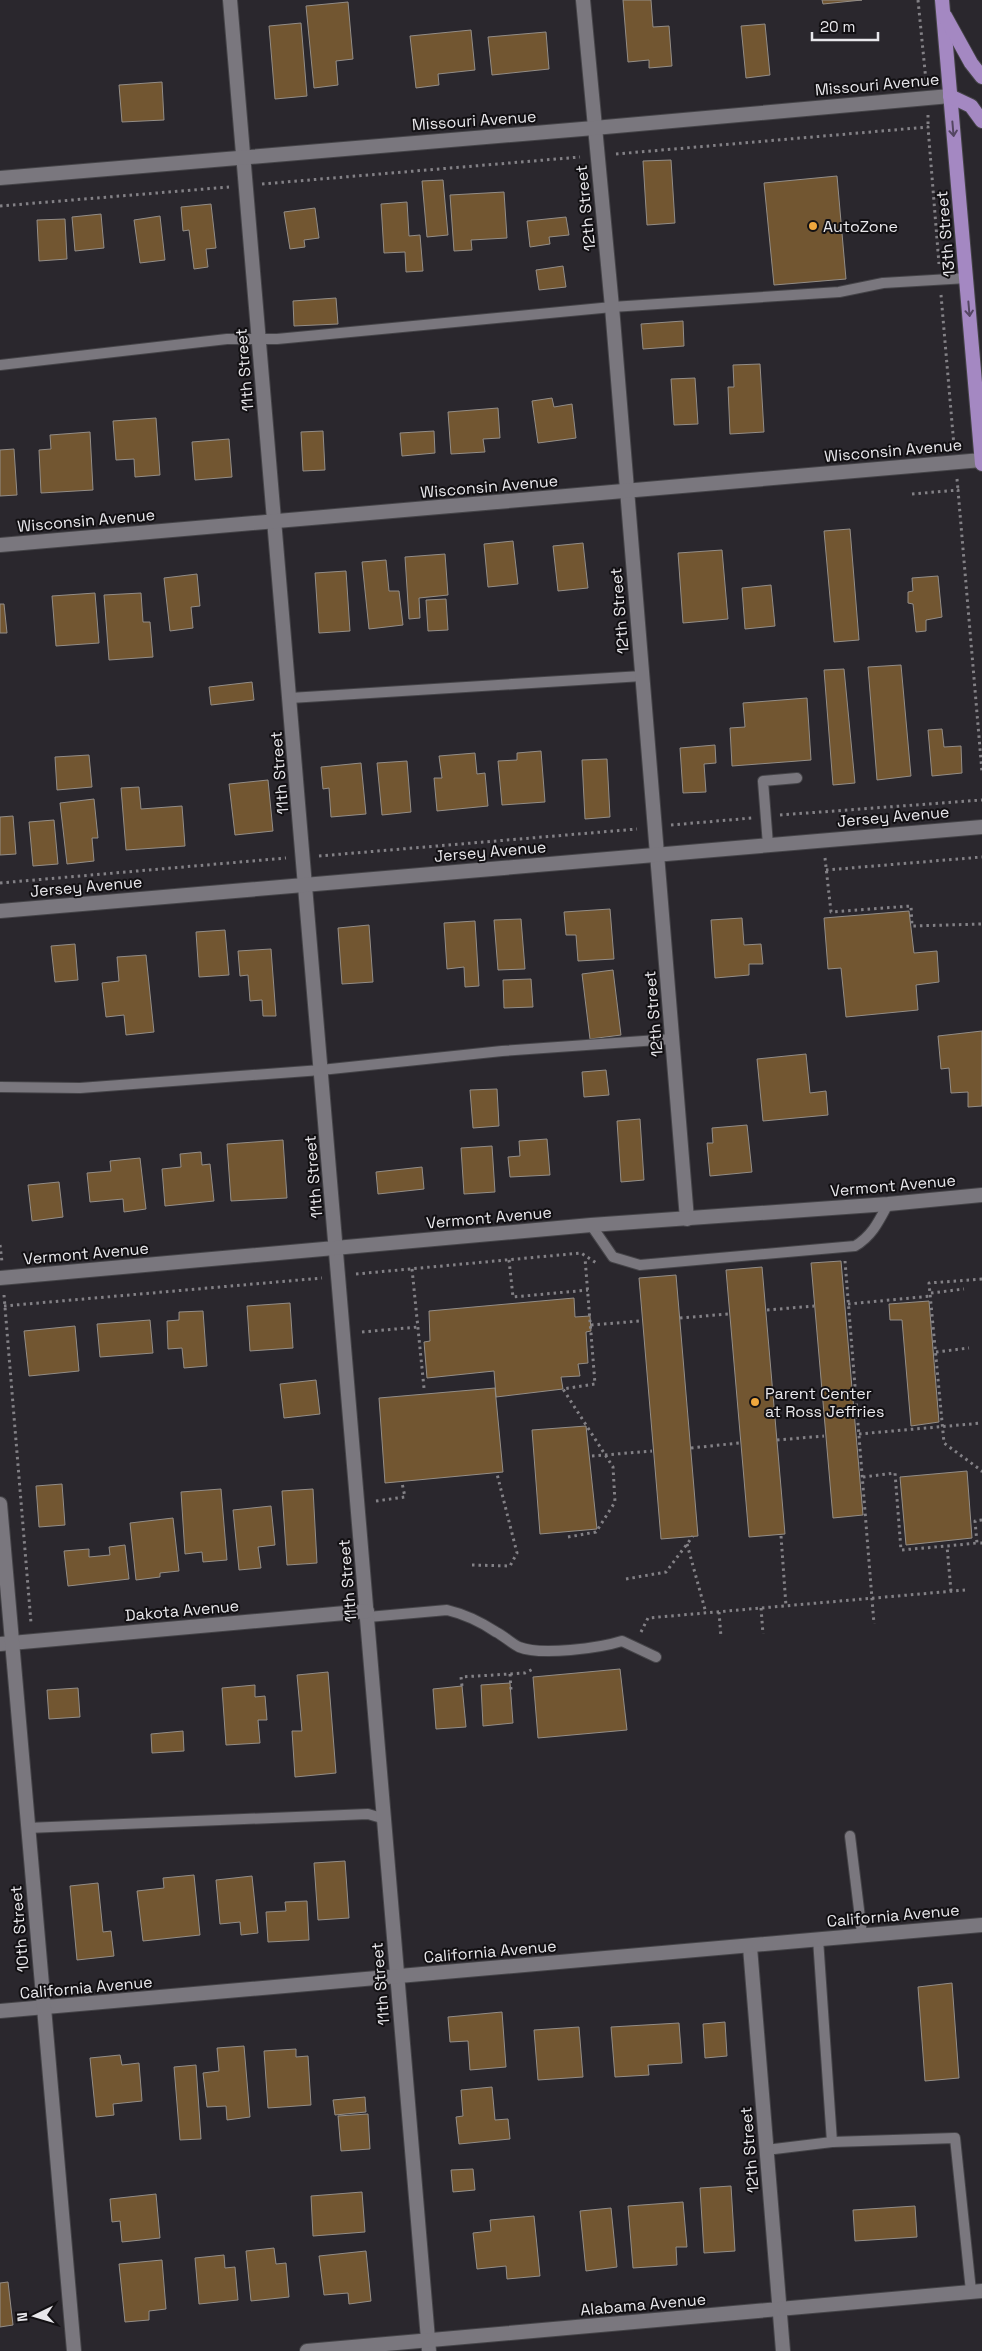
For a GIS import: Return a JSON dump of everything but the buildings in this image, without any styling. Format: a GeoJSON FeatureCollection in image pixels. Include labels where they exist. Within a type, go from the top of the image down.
{"type":"FeatureCollection","features":[{"type":"Feature","properties":{"kind":"highway"},"geometry":{"type":"LineString","coordinates":[[942,6],[971,63],[982,77]]}},
{"type":"Feature","properties":{"kind":"highway","name":"13th Street"},"geometry":{"type":"LineString","coordinates":[[942,6],[982,464]]}},
{"type":"Feature","properties":{"kind":"highway"},"geometry":{"type":"LineString","coordinates":[[950,96],[971,106],[982,121]]}},
{"type":"Feature","properties":{"kind":"highway"},"geometry":{"type":"LineString","coordinates":[[976,381],[982,394]]}},
{"type":"Feature","properties":{"kind":"street","name":"11th Street"},"geometry":{"type":"LineString","coordinates":[[230,0],[429,2346]]}},
{"type":"Feature","properties":{"kind":"street","name":"12th Street"},"geometry":{"type":"LineString","coordinates":[[583,0],[612,307],[687,1219]]}},
{"type":"Feature","properties":{"kind":"street","name":"Missouri Avenue"},"geometry":{"type":"LineString","coordinates":[[0,178],[950,96]]}},
{"type":"Feature","properties":{"kind":"street","name":"Wisconsin Avenue"},"geometry":{"type":"LineString","coordinates":[[0,545],[982,460]]}},
{"type":"Feature","properties":{"kind":"street","name":"Jersey Avenue"},"geometry":{"type":"LineString","coordinates":[[0,911],[982,827]]}},
{"type":"Feature","properties":{"kind":"street","name":"Vermont Avenue"},"geometry":{"type":"LineString","coordinates":[[2,1278],[336,1250],[591,1225],[888,1204],[982,1195]]}},
{"type":"Feature","properties":{"kind":"street","name":"10th Street"},"geometry":{"type":"LineString","coordinates":[[0,1504],[10,1628],[5,1644],[27,1828],[74,2351]]}},
{"type":"Feature","properties":{"kind":"street","name":"Dakota Avenue"},"geometry":{"type":"LineString","coordinates":[[5,1644],[367,1614]]}},
{"type":"Feature","properties":{"kind":"street","name":"California Avenue"},"geometry":{"type":"LineString","coordinates":[[0,2012],[397,1976],[750,1947],[862,1934],[982,1925]]}},
{"type":"Feature","properties":{"kind":"street","name":"12th Street"},"geometry":{"type":"LineString","coordinates":[[750,1947],[783,2351]]}},
{"type":"Feature","properties":{"kind":"street","name":"Alabama Avenue"},"geometry":{"type":"LineString","coordinates":[[307,2351],[429,2346],[779,2309],[977,2291]]}},
{"type":"Feature","properties":{"kind":"lane"},"geometry":{"type":"LineString","coordinates":[[0,365],[259,337],[277,339],[612,307],[838,292],[883,283],[966,278]]}},
{"type":"Feature","properties":{"kind":"lane"},"geometry":{"type":"LineString","coordinates":[[290,698],[642,676]]}},
{"type":"Feature","properties":{"kind":"lane"},"geometry":{"type":"LineString","coordinates":[[768,845],[763,781],[797,778]]}},
{"type":"Feature","properties":{"kind":"lane"},"geometry":{"type":"LineString","coordinates":[[0,1087],[80,1088],[321,1070],[502,1051],[672,1039]]}},
{"type":"Feature","properties":{"kind":"lane"},"geometry":{"type":"LineString","coordinates":[[591,1225],[613,1257],[640,1265],[855,1246],[865,1240],[876,1227],[888,1204]]}},
{"type":"Feature","properties":{"kind":"lane"},"geometry":{"type":"LineString","coordinates":[[367,1614],[447,1610],[459,1613],[495,1631],[519,1647],[539,1651],[604,1647],[622,1641],[656,1657]]}},
{"type":"Feature","properties":{"kind":"lane"},"geometry":{"type":"LineString","coordinates":[[27,1828],[368,1814],[385,1819]]}},
{"type":"Feature","properties":{"kind":"lane"},"geometry":{"type":"LineString","coordinates":[[850,1836],[862,1934]]}},
{"type":"Feature","properties":{"kind":"lane"},"geometry":{"type":"LineString","coordinates":[[818,1939],[832,2142]]}},
{"type":"Feature","properties":{"kind":"lane"},"geometry":{"type":"LineString","coordinates":[[766,2150],[832,2142],[954,2138],[977,2291]]}},
{"type":"Feature","properties":{"kind":"path"},"geometry":{"type":"LineString","coordinates":[[918,0],[928,127]]}},
{"type":"Feature","properties":{"kind":"path"},"geometry":{"type":"LineString","coordinates":[[912,494],[958,490],[982,772]]}},
{"type":"Feature","properties":{"kind":"path"},"geometry":{"type":"LineString","coordinates":[[0,883],[766,816],[982,800]]}},
{"type":"Feature","properties":{"kind":"path"},"geometry":{"type":"LineString","coordinates":[[825,857],[831,912],[912,906],[912,926],[982,924]]}},
{"type":"Feature","properties":{"kind":"path"},"geometry":{"type":"LineString","coordinates":[[826,870],[982,857]]}},
{"type":"Feature","properties":{"kind":"path"},"geometry":{"type":"LineString","coordinates":[[0,1245],[31,1622],[24,1627],[10,1628]]}},
{"type":"Feature","properties":{"kind":"path"},"geometry":{"type":"LineString","coordinates":[[4,1306],[581,1254],[600,1265]]}},
{"type":"Feature","properties":{"kind":"path"},"geometry":{"type":"LineString","coordinates":[[844,1257],[874,1624]]}},
{"type":"Feature","properties":{"kind":"path"},"geometry":{"type":"LineString","coordinates":[[568,1537],[596,1532],[615,1502],[613,1467],[563,1390],[595,1384],[585,1258]]}},
{"type":"Feature","properties":{"kind":"path"},"geometry":{"type":"LineString","coordinates":[[509,1260],[513,1297],[588,1290]]}},
{"type":"Feature","properties":{"kind":"path"},"geometry":{"type":"LineString","coordinates":[[412,1269],[424,1388]]}},
{"type":"Feature","properties":{"kind":"path"},"geometry":{"type":"LineString","coordinates":[[982,1279],[929,1283],[944,1443],[982,1471],[982,1476]]}},
{"type":"Feature","properties":{"kind":"path"},"geometry":{"type":"LineString","coordinates":[[848,1304],[964,1290]]}},
{"type":"Feature","properties":{"kind":"path"},"geometry":{"type":"LineString","coordinates":[[767,1310],[814,1306]]}},
{"type":"Feature","properties":{"kind":"path"},"geometry":{"type":"LineString","coordinates":[[680,1318],[728,1314]]}},
{"type":"Feature","properties":{"kind":"path"},"geometry":{"type":"LineString","coordinates":[[590,1325],[640,1321]]}},
{"type":"Feature","properties":{"kind":"path"},"geometry":{"type":"LineString","coordinates":[[362,1332],[418,1327]]}},
{"type":"Feature","properties":{"kind":"path"},"geometry":{"type":"LineString","coordinates":[[936,1352],[969,1348]]}},
{"type":"Feature","properties":{"kind":"path"},"geometry":{"type":"LineString","coordinates":[[859,1434],[982,1423]]}},
{"type":"Feature","properties":{"kind":"path"},"geometry":{"type":"LineString","coordinates":[[777,1440],[824,1436]]}},
{"type":"Feature","properties":{"kind":"path"},"geometry":{"type":"LineString","coordinates":[[690,1448],[739,1443]]}},
{"type":"Feature","properties":{"kind":"path"},"geometry":{"type":"LineString","coordinates":[[592,1456],[652,1451]]}},
{"type":"Feature","properties":{"kind":"path"},"geometry":{"type":"LineString","coordinates":[[472,1565],[510,1566],[516,1553],[497,1474]]}},
{"type":"Feature","properties":{"kind":"path"},"geometry":{"type":"LineString","coordinates":[[863,1477],[895,1474],[901,1550],[982,1542]]}},
{"type":"Feature","properties":{"kind":"path"},"geometry":{"type":"LineString","coordinates":[[376,1501],[405,1497],[402,1483]]}},
{"type":"Feature","properties":{"kind":"path"},"geometry":{"type":"LineString","coordinates":[[977,1543],[975,1521],[982,1520]]}},
{"type":"Feature","properties":{"kind":"path"},"geometry":{"type":"LineString","coordinates":[[626,1579],[666,1572],[693,1536]]}},
{"type":"Feature","properties":{"kind":"path"},"geometry":{"type":"LineString","coordinates":[[781,1536],[786,1606]]}},
{"type":"Feature","properties":{"kind":"path"},"geometry":{"type":"LineString","coordinates":[[687,1544],[706,1613]]}},
{"type":"Feature","properties":{"kind":"path"},"geometry":{"type":"LineString","coordinates":[[947,1546],[951,1591]]}},
{"type":"Feature","properties":{"kind":"path"},"geometry":{"type":"LineString","coordinates":[[635,1647],[648,1618],[965,1590]]}},
{"type":"Feature","properties":{"kind":"path"},"geometry":{"type":"LineString","coordinates":[[761,1608],[763,1634]]}},
{"type":"Feature","properties":{"kind":"path"},"geometry":{"type":"LineString","coordinates":[[719,1612],[721,1637]]}},
{"type":"Feature","properties":{"kind":"path"},"geometry":{"type":"LineString","coordinates":[[462,1686],[462,1677],[525,1673],[534,1668],[544,1667]]}},
{"type":"Feature","properties":{"kind":"path"},"geometry":{"type":"LineString","coordinates":[[510,1674],[511,1690]]}},
{"type":"Feature","properties":{"kind":"place","name":"AutoZone"},"geometry":{"type":"Point","coordinates":[813,226]}},
{"type":"Feature","properties":{"kind":"place","name":"Parent Center at Ross Jeffries"},"geometry":{"type":"Point","coordinates":[755,1402]}}]}
